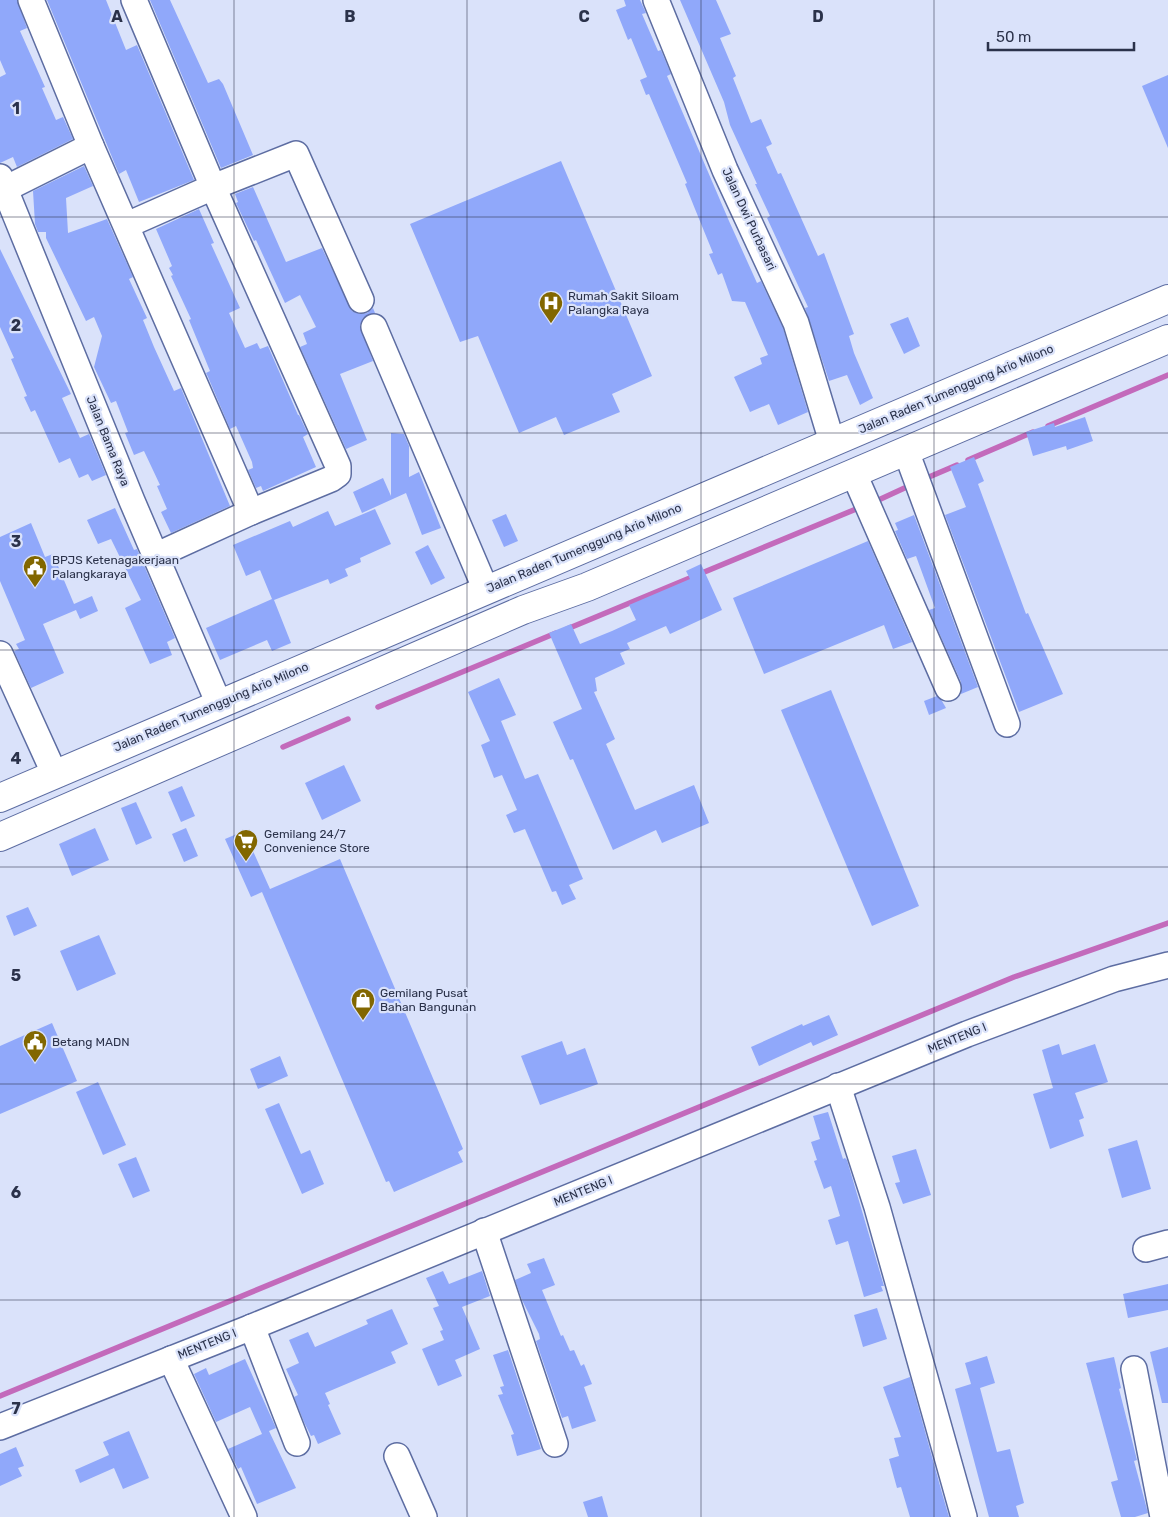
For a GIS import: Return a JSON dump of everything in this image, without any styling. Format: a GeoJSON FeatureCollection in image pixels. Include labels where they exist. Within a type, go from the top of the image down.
{"type":"FeatureCollection","features":[{"type":"Feature","properties":{"kind":"highway","name":"Jalan Raden Tumenggung Ario Milono"},"geometry":{"type":"LineString","coordinates":[[0,798],[1168,299]]}},
{"type":"Feature","properties":{"kind":"highway"},"geometry":{"type":"LineString","coordinates":[[0,838],[523,610],[587,587],[1168,339]]}},
{"type":"Feature","properties":{"kind":"highway"},"geometry":{"type":"LineString","coordinates":[[573,554],[587,587]]}},
{"type":"Feature","properties":{"kind":"street"},"geometry":{"type":"LineString","coordinates":[[30,0],[91,146],[251,512]]}},
{"type":"Feature","properties":{"kind":"street"},"geometry":{"type":"LineString","coordinates":[[134,0],[213,187],[338,466],[338,474],[331,479],[251,512],[155,556]]}},
{"type":"Feature","properties":{"kind":"street","name":"Jalan Dwi Purbasari"},"geometry":{"type":"LineString","coordinates":[[656,0],[725,170],[796,322],[832,442]]}},
{"type":"Feature","properties":{"kind":"street"},"geometry":{"type":"LineString","coordinates":[[3,183],[91,146]]}},
{"type":"Feature","properties":{"kind":"street"},"geometry":{"type":"LineString","coordinates":[[127,226],[213,187],[296,154],[361,300]]}},
{"type":"Feature","properties":{"kind":"street","name":"Jalan Bama Raya"},"geometry":{"type":"LineString","coordinates":[[3,183],[155,556],[219,704]]}},
{"type":"Feature","properties":{"kind":"street"},"geometry":{"type":"LineString","coordinates":[[374,327],[486,590]]}},
{"type":"Feature","properties":{"kind":"street"},"geometry":{"type":"LineString","coordinates":[[906,451],[1007,724]]}},
{"type":"Feature","properties":{"kind":"street"},"geometry":{"type":"LineString","coordinates":[[854,474],[948,688]]}},
{"type":"Feature","properties":{"kind":"street"},"geometry":{"type":"LineString","coordinates":[[0,654],[55,775]]}},
{"type":"Feature","properties":{"kind":"street","name":"MENTENG I"},"geometry":{"type":"LineString","coordinates":[[0,1427],[252,1327],[838,1086],[1066,996],[1120,977],[1168,965]]}},
{"type":"Feature","properties":{"kind":"street"},"geometry":{"type":"LineString","coordinates":[[838,1086],[877,1207],[964,1517]]}},
{"type":"Feature","properties":{"kind":"street"},"geometry":{"type":"LineString","coordinates":[[484,1231],[556,1444]]}},
{"type":"Feature","properties":{"kind":"street"},"geometry":{"type":"LineString","coordinates":[[252,1327],[297,1443]]}},
{"type":"Feature","properties":{"kind":"street"},"geometry":{"type":"LineString","coordinates":[[171,1359],[244,1517]]}},
{"type":"Feature","properties":{"kind":"street"},"geometry":{"type":"LineString","coordinates":[[1134,1369],[1163,1517]]}},
{"type":"Feature","properties":{"kind":"street"},"geometry":{"type":"LineString","coordinates":[[398,1456],[424,1517]]}},
{"type":"Feature","properties":{"kind":"building"},"geometry":{"type":"Polygon","coordinates":[[[0,0],[17,0],[27,28],[20,31],[45,87],[42,88],[56,120],[63,117],[73,139],[17,167],[13,157],[0,163],[0,77],[6,74],[0,60],[0,0]]]}},
{"type":"Feature","properties":{"kind":"building"},"geometry":{"type":"Polygon","coordinates":[[[47,0],[106,0],[126,50],[137,45],[194,180],[139,202],[126,170],[119,174],[47,0]]]}},
{"type":"Feature","properties":{"kind":"building"},"geometry":{"type":"Polygon","coordinates":[[[150,0],[170,0],[208,83],[219,79],[223,84],[253,155],[221,168],[150,0]]]}},
{"type":"Feature","properties":{"kind":"building"},"geometry":{"type":"Polygon","coordinates":[[[624,0],[640,0],[646,13],[642,14],[658,51],[661,50],[671,74],[667,76],[729,221],[757,283],[761,281],[783,328],[808,412],[778,425],[769,404],[750,412],[734,377],[762,364],[760,358],[768,355],[745,302],[732,301],[722,273],[718,275],[709,254],[713,253],[685,184],[687,183],[649,94],[646,95],[640,80],[647,77],[631,38],[628,40],[616,10],[626,6],[624,0]]]}},
{"type":"Feature","properties":{"kind":"building"},"geometry":{"type":"Polygon","coordinates":[[[680,0],[716,0],[731,34],[720,38],[736,76],[733,78],[751,123],[761,119],[772,144],[766,147],[778,174],[781,173],[818,256],[824,253],[854,334],[849,336],[854,353],[873,398],[860,405],[847,375],[829,381],[805,308],[808,307],[767,218],[770,216],[730,125],[724,102],[680,0]]]}},
{"type":"Feature","properties":{"kind":"building"},"geometry":{"type":"Polygon","coordinates":[[[1168,75],[1168,148],[1142,86],[1168,75]]]}},
{"type":"Feature","properties":{"kind":"building","name":"Rumah Sakit Siloam Palangka Raya"},"geometry":{"type":"Polygon","coordinates":[[[561,161],[652,376],[612,394],[620,412],[564,435],[556,417],[519,433],[478,336],[460,342],[410,224],[561,161]]]}},
{"type":"Feature","properties":{"kind":"building"},"geometry":{"type":"Polygon","coordinates":[[[84,166],[93,186],[66,198],[68,233],[107,219],[133,277],[129,279],[147,318],[143,320],[154,347],[174,391],[181,388],[230,506],[171,533],[161,512],[167,509],[157,486],[160,485],[144,451],[134,455],[125,433],[128,432],[116,401],[111,403],[94,367],[102,336],[94,317],[86,321],[46,238],[46,232],[38,232],[35,224],[33,191],[84,166]]]}},
{"type":"Feature","properties":{"kind":"building"},"geometry":{"type":"Polygon","coordinates":[[[253,187],[286,262],[322,248],[352,311],[360,314],[367,313],[373,308],[375,313],[363,318],[360,326],[373,361],[340,374],[367,440],[346,449],[300,347],[307,344],[303,333],[316,327],[300,295],[285,303],[256,240],[254,241],[236,203],[238,202],[235,194],[253,187]]]}},
{"type":"Feature","properties":{"kind":"building"},"geometry":{"type":"Polygon","coordinates":[[[199,209],[214,243],[211,244],[240,308],[229,313],[245,348],[257,343],[260,349],[268,346],[308,434],[303,437],[316,467],[263,491],[261,486],[256,488],[248,470],[253,468],[252,462],[236,426],[230,429],[206,373],[210,371],[189,320],[191,319],[171,276],[173,275],[169,268],[172,266],[156,229],[199,209]]]}},
{"type":"Feature","properties":{"kind":"building"},"geometry":{"type":"Polygon","coordinates":[[[0,249],[71,394],[62,398],[80,438],[89,434],[106,475],[92,481],[88,474],[79,478],[70,458],[59,463],[35,410],[31,412],[24,397],[27,396],[11,359],[14,358],[0,327],[0,249]]]}},
{"type":"Feature","properties":{"kind":"building"},"geometry":{"type":"Polygon","coordinates":[[[908,317],[920,346],[904,354],[890,324],[908,317]]]}},
{"type":"Feature","properties":{"kind":"building"},"geometry":{"type":"Polygon","coordinates":[[[1085,417],[1093,441],[1067,450],[1066,446],[1033,456],[1026,432],[1054,423],[1055,427],[1085,417]]]}},
{"type":"Feature","properties":{"kind":"building"},"geometry":{"type":"Polygon","coordinates":[[[391,433],[404,434],[409,446],[409,477],[419,472],[441,528],[422,535],[406,493],[362,513],[353,492],[383,478],[391,496],[391,433]]]}},
{"type":"Feature","properties":{"kind":"building"},"geometry":{"type":"Polygon","coordinates":[[[974,457],[984,481],[978,484],[1026,614],[1028,613],[1063,694],[1019,712],[945,515],[966,507],[950,467],[974,457]]]}},
{"type":"Feature","properties":{"kind":"building"},"geometry":{"type":"Polygon","coordinates":[[[115,508],[134,550],[137,549],[175,638],[167,642],[172,655],[150,664],[125,608],[141,600],[111,539],[98,544],[87,520],[115,508]]]}},
{"type":"Feature","properties":{"kind":"building"},"geometry":{"type":"Polygon","coordinates":[[[375,509],[391,544],[360,558],[361,562],[345,569],[348,576],[330,584],[328,579],[274,600],[291,643],[272,651],[267,640],[220,660],[206,628],[272,599],[260,570],[246,576],[233,545],[290,521],[293,527],[328,511],[335,526],[375,509]]]}},
{"type":"Feature","properties":{"kind":"building"},"geometry":{"type":"Polygon","coordinates":[[[506,514],[518,541],[504,547],[492,520],[506,514]]]}},
{"type":"Feature","properties":{"kind":"building"},"geometry":{"type":"Polygon","coordinates":[[[914,515],[978,687],[961,694],[961,682],[929,610],[935,608],[916,556],[907,559],[895,531],[898,530],[895,523],[914,515]]]}},
{"type":"Feature","properties":{"kind":"building"},"geometry":{"type":"Polygon","coordinates":[[[31,523],[45,557],[53,554],[74,604],[92,596],[98,611],[80,619],[76,610],[43,624],[64,673],[31,688],[14,651],[19,649],[16,644],[25,640],[0,581],[0,537],[31,523]]]}},
{"type":"Feature","properties":{"kind":"building"},"geometry":{"type":"Polygon","coordinates":[[[868,541],[912,642],[893,649],[884,625],[764,674],[733,598],[868,541]]]}},
{"type":"Feature","properties":{"kind":"building"},"geometry":{"type":"Polygon","coordinates":[[[428,545],[445,578],[431,585],[415,552],[428,545]]]}},
{"type":"Feature","properties":{"kind":"building"},"geometry":{"type":"Polygon","coordinates":[[[701,564],[722,610],[670,634],[666,626],[627,643],[630,649],[620,653],[625,664],[595,678],[597,691],[594,692],[615,739],[606,744],[635,810],[694,785],[709,823],[662,843],[656,830],[613,850],[573,759],[570,760],[553,722],[582,709],[549,633],[571,624],[580,644],[612,631],[636,620],[629,605],[690,579],[686,571],[701,564]]]}},
{"type":"Feature","properties":{"kind":"building"},"geometry":{"type":"Polygon","coordinates":[[[499,678],[516,715],[501,721],[525,779],[538,774],[583,879],[569,885],[576,899],[562,905],[556,891],[552,892],[525,829],[514,833],[506,815],[517,810],[502,775],[494,778],[481,745],[490,741],[468,692],[499,678]]]}},
{"type":"Feature","properties":{"kind":"building"},"geometry":{"type":"Polygon","coordinates":[[[831,690],[919,906],[872,926],[781,710],[831,690]]]}},
{"type":"Feature","properties":{"kind":"building"},"geometry":{"type":"Polygon","coordinates":[[[937,696],[946,708],[929,715],[924,701],[937,696]]]}},
{"type":"Feature","properties":{"kind":"building"},"geometry":{"type":"Polygon","coordinates":[[[344,765],[361,801],[322,820],[305,783],[344,765]]]}},
{"type":"Feature","properties":{"kind":"building"},"geometry":{"type":"Polygon","coordinates":[[[182,786],[195,816],[181,822],[168,792],[182,786]]]}},
{"type":"Feature","properties":{"kind":"building"},"geometry":{"type":"Polygon","coordinates":[[[136,802],[152,838],[136,845],[121,808],[136,802]]]}},
{"type":"Feature","properties":{"kind":"building"},"geometry":{"type":"Polygon","coordinates":[[[95,828],[109,860],[72,876],[59,844],[95,828]]]}},
{"type":"Feature","properties":{"kind":"building"},"geometry":{"type":"Polygon","coordinates":[[[186,828],[198,856],[184,862],[172,834],[186,828]]]}},
{"type":"Feature","properties":{"kind":"building","name":"Gemilang Pusat Bahan Bangunan"},"geometry":{"type":"Polygon","coordinates":[[[244,831],[270,889],[340,859],[463,1149],[458,1152],[463,1162],[394,1192],[389,1181],[386,1182],[262,892],[251,897],[225,839],[244,831]]]}},
{"type":"Feature","properties":{"kind":"building"},"geometry":{"type":"Polygon","coordinates":[[[28,907],[37,926],[14,936],[6,916],[28,907]]]}},
{"type":"Feature","properties":{"kind":"building"},"geometry":{"type":"Polygon","coordinates":[[[99,935],[116,974],[77,991],[60,951],[99,935]]]}},
{"type":"Feature","properties":{"kind":"building"},"geometry":{"type":"Polygon","coordinates":[[[829,1015],[838,1035],[813,1046],[811,1042],[759,1066],[751,1047],[802,1024],[803,1026],[829,1015]]]}},
{"type":"Feature","properties":{"kind":"building","name":"Betang MADN"},"geometry":{"type":"Polygon","coordinates":[[[52,1023],[77,1081],[0,1114],[0,1046],[52,1023]]]}},
{"type":"Feature","properties":{"kind":"building"},"geometry":{"type":"Polygon","coordinates":[[[562,1041],[567,1055],[585,1048],[598,1084],[540,1105],[521,1056],[562,1041]]]}},
{"type":"Feature","properties":{"kind":"building"},"geometry":{"type":"Polygon","coordinates":[[[1059,1044],[1062,1055],[1095,1044],[1108,1082],[1075,1093],[1084,1118],[1079,1120],[1084,1136],[1050,1149],[1033,1094],[1053,1088],[1042,1050],[1059,1044]]]}},
{"type":"Feature","properties":{"kind":"building"},"geometry":{"type":"Polygon","coordinates":[[[280,1056],[288,1076],[258,1089],[250,1069],[280,1056]]]}},
{"type":"Feature","properties":{"kind":"building"},"geometry":{"type":"Polygon","coordinates":[[[98,1082],[126,1145],[103,1155],[76,1092],[98,1082]]]}},
{"type":"Feature","properties":{"kind":"building"},"geometry":{"type":"Polygon","coordinates":[[[279,1103],[301,1154],[310,1150],[324,1184],[302,1194],[265,1109],[279,1103]]]}},
{"type":"Feature","properties":{"kind":"building"},"geometry":{"type":"Polygon","coordinates":[[[828,1112],[843,1159],[847,1160],[884,1286],[881,1286],[883,1291],[864,1297],[848,1241],[836,1245],[828,1220],[840,1216],[831,1186],[824,1189],[814,1161],[817,1160],[811,1142],[820,1139],[813,1116],[828,1112]]]}},
{"type":"Feature","properties":{"kind":"building"},"geometry":{"type":"Polygon","coordinates":[[[1137,1140],[1151,1189],[1122,1198],[1108,1149],[1137,1140]]]}},
{"type":"Feature","properties":{"kind":"building"},"geometry":{"type":"Polygon","coordinates":[[[916,1149],[931,1195],[903,1204],[895,1183],[900,1182],[892,1156],[916,1149]]]}},
{"type":"Feature","properties":{"kind":"building"},"geometry":{"type":"Polygon","coordinates":[[[136,1157],[150,1191],[133,1198],[118,1164],[136,1157]]]}},
{"type":"Feature","properties":{"kind":"building"},"geometry":{"type":"Polygon","coordinates":[[[544,1258],[555,1285],[542,1290],[561,1336],[563,1335],[570,1351],[574,1350],[581,1366],[584,1364],[592,1384],[584,1387],[596,1421],[572,1429],[568,1416],[562,1418],[536,1341],[540,1339],[539,1334],[522,1300],[515,1280],[531,1273],[527,1264],[544,1258]]]}},
{"type":"Feature","properties":{"kind":"building"},"geometry":{"type":"Polygon","coordinates":[[[443,1271],[449,1284],[482,1271],[490,1296],[462,1307],[480,1349],[455,1360],[462,1376],[438,1386],[422,1349],[444,1340],[440,1331],[443,1330],[433,1308],[439,1306],[426,1278],[443,1271]]]}},
{"type":"Feature","properties":{"kind":"building"},"geometry":{"type":"Polygon","coordinates":[[[1168,1284],[1168,1310],[1128,1318],[1123,1294],[1168,1284]]]}},
{"type":"Feature","properties":{"kind":"building"},"geometry":{"type":"Polygon","coordinates":[[[877,1308],[887,1339],[863,1347],[854,1315],[877,1308]]]}},
{"type":"Feature","properties":{"kind":"building"},"geometry":{"type":"Polygon","coordinates":[[[392,1309],[408,1344],[391,1352],[396,1363],[325,1393],[330,1404],[328,1405],[341,1434],[318,1444],[314,1435],[311,1436],[304,1422],[294,1397],[298,1395],[286,1369],[299,1363],[289,1340],[308,1332],[315,1347],[368,1324],[366,1320],[392,1309]]]}},
{"type":"Feature","properties":{"kind":"building"},"geometry":{"type":"Polygon","coordinates":[[[1168,1347],[1168,1403],[1162,1403],[1150,1352],[1168,1347]]]}},
{"type":"Feature","properties":{"kind":"building"},"geometry":{"type":"Polygon","coordinates":[[[508,1350],[541,1449],[517,1456],[511,1435],[514,1434],[498,1395],[503,1394],[500,1387],[504,1386],[493,1355],[508,1350]]]}},
{"type":"Feature","properties":{"kind":"building"},"geometry":{"type":"Polygon","coordinates":[[[987,1356],[995,1383],[980,1388],[997,1452],[1010,1449],[1024,1503],[1016,1506],[1019,1517],[989,1517],[955,1389],[971,1384],[965,1363],[987,1356]]]}},
{"type":"Feature","properties":{"kind":"building"},"geometry":{"type":"Polygon","coordinates":[[[1114,1357],[1121,1388],[1119,1389],[1137,1460],[1134,1461],[1148,1513],[1135,1517],[1121,1517],[1111,1482],[1118,1480],[1086,1363],[1114,1357]]]}},
{"type":"Feature","properties":{"kind":"building"},"geometry":{"type":"Polygon","coordinates":[[[245,1359],[276,1428],[269,1431],[296,1488],[257,1504],[241,1467],[238,1469],[228,1449],[262,1434],[250,1407],[216,1422],[194,1374],[206,1368],[209,1375],[245,1359]]]}},
{"type":"Feature","properties":{"kind":"building"},"geometry":{"type":"Polygon","coordinates":[[[910,1377],[949,1517],[910,1517],[901,1487],[897,1488],[889,1459],[899,1456],[894,1438],[901,1437],[883,1387],[910,1377]]]}},
{"type":"Feature","properties":{"kind":"building"},"geometry":{"type":"Polygon","coordinates":[[[129,1431],[149,1478],[123,1489],[114,1468],[80,1483],[75,1470],[109,1455],[103,1442],[129,1431]]]}},
{"type":"Feature","properties":{"kind":"building"},"geometry":{"type":"Polygon","coordinates":[[[16,1447],[24,1466],[18,1468],[22,1476],[0,1486],[0,1454],[16,1447]]]}},
{"type":"Feature","properties":{"kind":"building"},"geometry":{"type":"Polygon","coordinates":[[[602,1496],[608,1517],[588,1517],[583,1502],[602,1496]]]}},
{"type":"Feature","properties":{"kind":"waterway"},"geometry":{"type":"LineString","coordinates":[[1048,426],[1168,375]]}},
{"type":"Feature","properties":{"kind":"waterway"},"geometry":{"type":"LineString","coordinates":[[968,460],[1033,432]]}},
{"type":"Feature","properties":{"kind":"waterway"},"geometry":{"type":"LineString","coordinates":[[922,480],[957,465]]}},
{"type":"Feature","properties":{"kind":"waterway"},"geometry":{"type":"LineString","coordinates":[[872,503],[911,485]]}},
{"type":"Feature","properties":{"kind":"waterway"},"geometry":{"type":"LineString","coordinates":[[567,629],[861,507]]}},
{"type":"Feature","properties":{"kind":"waterway"},"geometry":{"type":"LineString","coordinates":[[378,707],[556,633]]}},
{"type":"Feature","properties":{"kind":"waterway"},"geometry":{"type":"LineString","coordinates":[[283,747],[348,719]]}},
{"type":"Feature","properties":{"kind":"waterway"},"geometry":{"type":"LineString","coordinates":[[0,1396],[1014,977],[1168,923]]}},
{"type":"Feature","properties":{"kind":"place","name":"Rumah Sakit Siloam Palangka Raya"},"geometry":{"type":"Point","coordinates":[551,324]}},
{"type":"Feature","properties":{"kind":"place","name":"BPJS Ketenagakerjaan Palangkaraya"},"geometry":{"type":"Point","coordinates":[35,588]}},
{"type":"Feature","properties":{"kind":"place","name":"Gemilang 24/7 Convenience Store"},"geometry":{"type":"Point","coordinates":[246,862]}},
{"type":"Feature","properties":{"kind":"place","name":"Gemilang Pusat Bahan Bangunan"},"geometry":{"type":"Point","coordinates":[363,1021]}},
{"type":"Feature","properties":{"kind":"place","name":"Betang MADN"},"geometry":{"type":"Point","coordinates":[35,1063]}}]}
